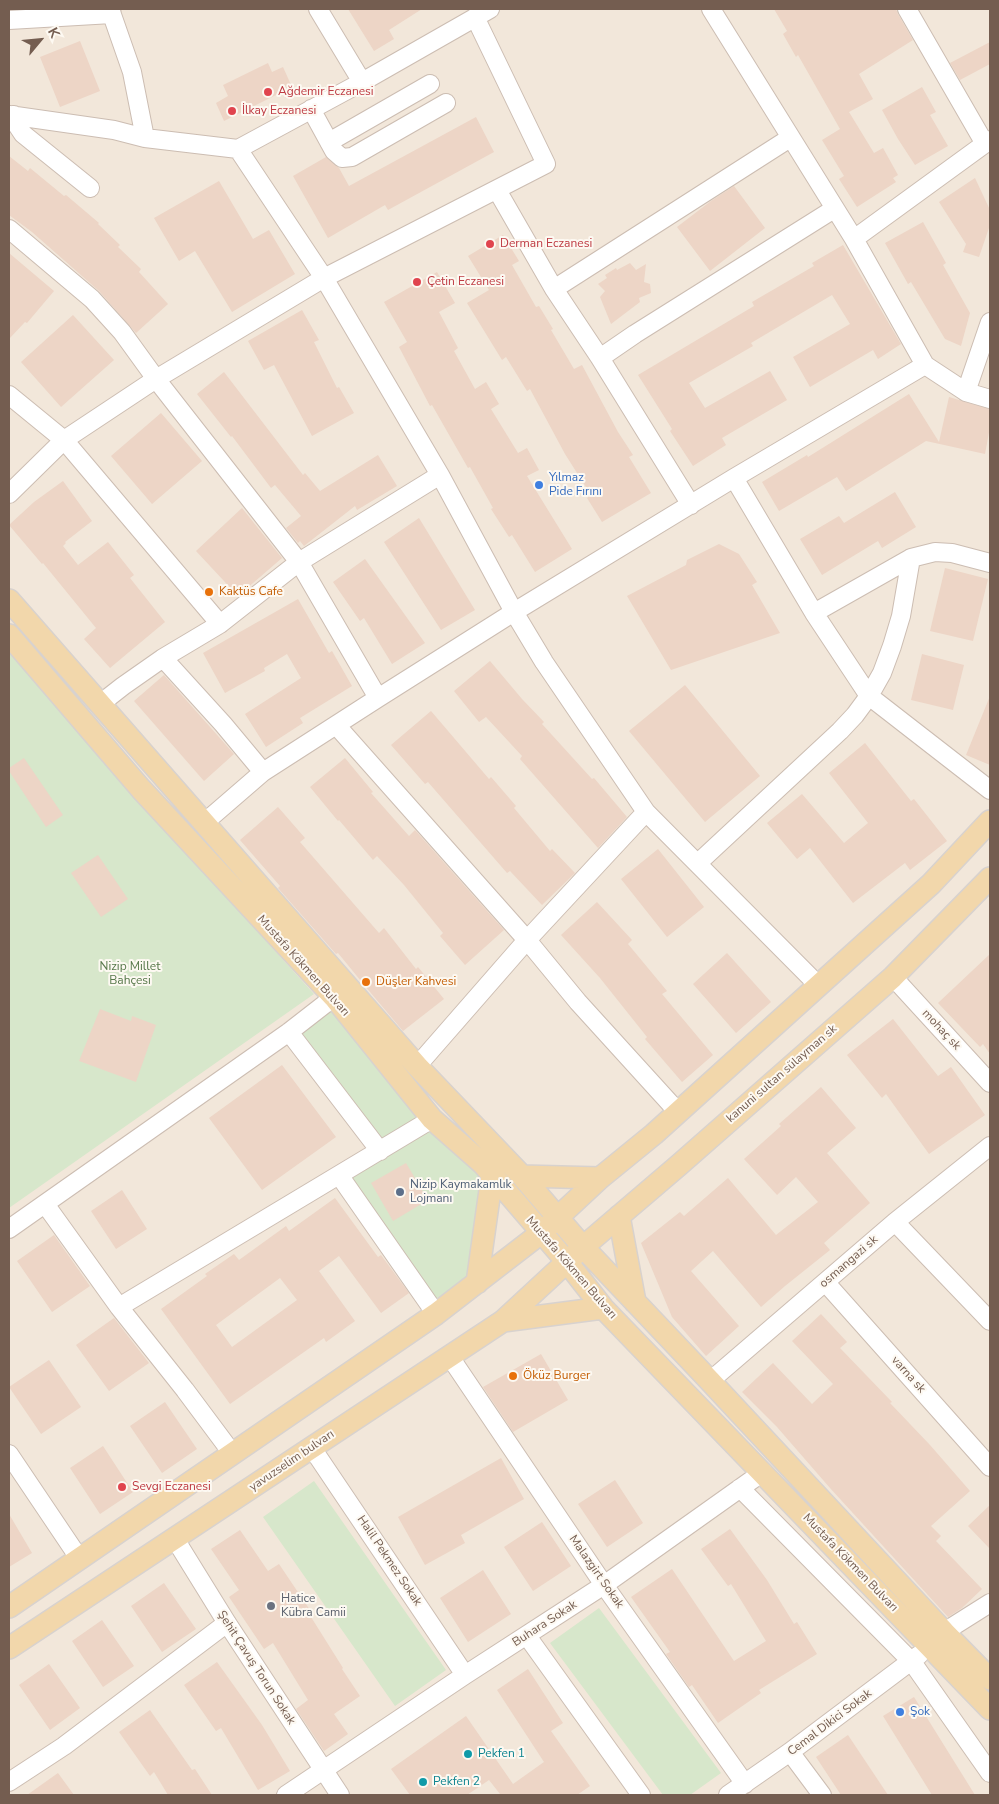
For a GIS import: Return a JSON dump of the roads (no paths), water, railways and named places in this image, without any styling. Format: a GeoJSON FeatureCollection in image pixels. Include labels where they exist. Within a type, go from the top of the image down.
{"type":"FeatureCollection","features":[{"type":"Feature","properties":{"kind":"main road","name":"Mustafa Kökmen Bulvarı"},"geometry":{"type":"LineString","coordinates":[[9,600],[417,1066],[522,1176],[583,1248],[710,1381],[936,1639],[990,1709]]}},
{"type":"Feature","properties":{"kind":"main road","name":"Mustafa Kökmen Bulvarı"},"geometry":{"type":"LineString","coordinates":[[9,635],[141,788],[334,997],[432,1119],[483,1164],[567,1262],[603,1308],[763,1472],[936,1639]]}},
{"type":"Feature","properties":{"kind":"main road"},"geometry":{"type":"LineString","coordinates":[[9,1607],[436,1314],[541,1233],[557,1216],[654,1134],[931,884],[990,821]]}},
{"type":"Feature","properties":{"kind":"main road","name":"kanuni sultan sülayman sk"},"geometry":{"type":"LineString","coordinates":[[567,1262],[687,1159],[892,977],[990,878]]}},
{"type":"Feature","properties":{"kind":"main road"},"geometry":{"type":"LineString","coordinates":[[477,1284],[492,1176]]}},
{"type":"Feature","properties":{"kind":"main road"},"geometry":{"type":"LineString","coordinates":[[522,1176],[600,1178]]}},
{"type":"Feature","properties":{"kind":"main road"},"geometry":{"type":"LineString","coordinates":[[620,1216],[635,1302]]}},
{"type":"Feature","properties":{"kind":"main road","name":"yavuzselim bulvarı"},"geometry":{"type":"LineString","coordinates":[[9,1648],[503,1321],[567,1262]]}},
{"type":"Feature","properties":{"kind":"main road"},"geometry":{"type":"LineString","coordinates":[[503,1321],[603,1308]]}},
{"type":"Feature","properties":{"kind":"main road"},"geometry":{"type":"LineString","coordinates":[[936,1639],[990,1679]]}},
{"type":"Feature","properties":{"kind":"street"},"geometry":{"type":"LineString","coordinates":[[318,9],[362,82]]}},
{"type":"Feature","properties":{"kind":"street"},"geometry":{"type":"LineString","coordinates":[[711,9],[854,239],[925,365],[966,392],[990,399]]}},
{"type":"Feature","properties":{"kind":"street"},"geometry":{"type":"LineString","coordinates":[[854,239],[988,142],[907,9]]}},
{"type":"Feature","properties":{"kind":"street"},"geometry":{"type":"LineString","coordinates":[[9,20],[111,12],[132,72],[145,138]]}},
{"type":"Feature","properties":{"kind":"street"},"geometry":{"type":"LineString","coordinates":[[9,494],[64,440],[156,379],[324,278],[546,164],[483,13],[362,82],[238,149],[145,138],[114,130],[11,115]]}},
{"type":"Feature","properties":{"kind":"street"},"geometry":{"type":"LineString","coordinates":[[329,142],[430,84]]}},
{"type":"Feature","properties":{"kind":"street"},"geometry":{"type":"LineString","coordinates":[[312,109],[334,151],[342,158],[352,158],[446,103]]}},
{"type":"Feature","properties":{"kind":"street"},"geometry":{"type":"LineString","coordinates":[[11,115],[23,134],[90,188]]}},
{"type":"Feature","properties":{"kind":"street"},"geometry":{"type":"LineString","coordinates":[[554,289],[790,138]]}},
{"type":"Feature","properties":{"kind":"street"},"geometry":{"type":"LineString","coordinates":[[238,149],[324,278],[440,475],[514,612],[544,662],[646,812],[819,986]]}},
{"type":"Feature","properties":{"kind":"street"},"geometry":{"type":"LineString","coordinates":[[496,190],[554,289],[600,358],[691,505]]}},
{"type":"Feature","properties":{"kind":"street"},"geometry":{"type":"LineString","coordinates":[[600,358],[834,209]]}},
{"type":"Feature","properties":{"kind":"street"},"geometry":{"type":"LineString","coordinates":[[9,229],[92,299],[122,332],[156,379],[299,562],[378,698]]}},
{"type":"Feature","properties":{"kind":"street"},"geometry":{"type":"LineString","coordinates":[[966,392],[990,322]]}},
{"type":"Feature","properties":{"kind":"street"},"geometry":{"type":"LineString","coordinates":[[204,823],[262,772],[378,698],[514,612],[734,478],[925,365]]}},
{"type":"Feature","properties":{"kind":"street"},"geometry":{"type":"LineString","coordinates":[[9,395],[64,440],[220,624]]}},
{"type":"Feature","properties":{"kind":"street"},"geometry":{"type":"LineString","coordinates":[[100,704],[163,658],[220,624],[299,562],[440,475]]}},
{"type":"Feature","properties":{"kind":"street"},"geometry":{"type":"LineString","coordinates":[[734,478],[814,613],[869,696],[990,790]]}},
{"type":"Feature","properties":{"kind":"street"},"geometry":{"type":"LineString","coordinates":[[814,613],[911,558],[935,552],[952,553],[990,563]]}},
{"type":"Feature","properties":{"kind":"street"},"geometry":{"type":"LineString","coordinates":[[698,863],[840,731],[869,696],[882,673],[892,646],[901,616],[911,558]]}},
{"type":"Feature","properties":{"kind":"street"},"geometry":{"type":"LineString","coordinates":[[163,658],[223,724],[262,772]]}},
{"type":"Feature","properties":{"kind":"street"},"geometry":{"type":"LineString","coordinates":[[336,725],[527,940],[578,1002],[678,1112]]}},
{"type":"Feature","properties":{"kind":"street"},"geometry":{"type":"LineString","coordinates":[[417,1066],[527,940],[646,812]]}},
{"type":"Feature","properties":{"kind":"street","name":"mohaç sk"},"geometry":{"type":"LineString","coordinates":[[892,977],[990,1083]]}},
{"type":"Feature","properties":{"kind":"street"},"geometry":{"type":"LineString","coordinates":[[9,1229],[289,1032],[334,997]]}},
{"type":"Feature","properties":{"kind":"street"},"geometry":{"type":"LineString","coordinates":[[289,1032],[380,1151]]}},
{"type":"Feature","properties":{"kind":"street"},"geometry":{"type":"LineString","coordinates":[[119,1307],[432,1119]]}},
{"type":"Feature","properties":{"kind":"street","name":"osmangazi sk"},"geometry":{"type":"LineString","coordinates":[[710,1381],[895,1222],[990,1146]]}},
{"type":"Feature","properties":{"kind":"street"},"geometry":{"type":"LineString","coordinates":[[339,1175],[436,1314]]}},
{"type":"Feature","properties":{"kind":"street"},"geometry":{"type":"LineString","coordinates":[[45,1204],[119,1307],[232,1453]]}},
{"type":"Feature","properties":{"kind":"street"},"geometry":{"type":"LineString","coordinates":[[895,1222],[990,1321]]}},
{"type":"Feature","properties":{"kind":"street","name":"varna sk"},"geometry":{"type":"LineString","coordinates":[[826,1283],[989,1464]]}},
{"type":"Feature","properties":{"kind":"street","name":"Malazgirt Sokak"},"geometry":{"type":"LineString","coordinates":[[450,1357],[604,1585],[745,1784]]}},
{"type":"Feature","properties":{"kind":"street","name":"Halil Pekmez Sokak"},"geometry":{"type":"LineString","coordinates":[[312,1448],[466,1674]]}},
{"type":"Feature","properties":{"kind":"street"},"geometry":{"type":"LineString","coordinates":[[9,1454],[79,1558]]}},
{"type":"Feature","properties":{"kind":"street","name":"Buhara Sokak"},"geometry":{"type":"LineString","coordinates":[[286,1795],[466,1674],[604,1585],[763,1472]]}},
{"type":"Feature","properties":{"kind":"street"},"geometry":{"type":"LineString","coordinates":[[740,1488],[912,1662],[990,1773]]}},
{"type":"Feature","properties":{"kind":"street","name":"Şehit Çavuş Torun Sokak"},"geometry":{"type":"LineString","coordinates":[[175,1539],[227,1623],[340,1795]]}},
{"type":"Feature","properties":{"kind":"street","name":"Cemal Dikici Sokak"},"geometry":{"type":"LineString","coordinates":[[728,1795],[912,1662],[936,1639],[990,1603]]}},
{"type":"Feature","properties":{"kind":"street"},"geometry":{"type":"LineString","coordinates":[[9,1782],[64,1746],[227,1623]]}},
{"type":"Feature","properties":{"kind":"street"},"geometry":{"type":"LineString","coordinates":[[527,1636],[641,1795]]}},
{"type":"Feature","properties":{"kind":"street"},"geometry":{"type":"LineString","coordinates":[[790,1752],[822,1795]]}},
{"type":"Feature","properties":{"kind":"place","name":"Ağdemir Eczanesi"},"geometry":{"type":"Point","coordinates":[268,92]}},
{"type":"Feature","properties":{"kind":"place","name":"İlkay Eczanesi"},"geometry":{"type":"Point","coordinates":[232,111]}},
{"type":"Feature","properties":{"kind":"place","name":"Derman Eczanesi"},"geometry":{"type":"Point","coordinates":[490,244]}},
{"type":"Feature","properties":{"kind":"place","name":"Çetin Eczanesi"},"geometry":{"type":"Point","coordinates":[417,282]}},
{"type":"Feature","properties":{"kind":"place","name":"Yılmaz Pide Fırını"},"geometry":{"type":"Point","coordinates":[539,485]}},
{"type":"Feature","properties":{"kind":"place","name":"Kaktüs Cafe"},"geometry":{"type":"Point","coordinates":[209,592]}},
{"type":"Feature","properties":{"kind":"place","name":"Düşler Kahvesi"},"geometry":{"type":"Point","coordinates":[366,982]}},
{"type":"Feature","properties":{"kind":"place","name":"Nizip Kaymakamlık Lojmanı"},"geometry":{"type":"Point","coordinates":[400,1192]}},
{"type":"Feature","properties":{"kind":"place","name":"Öküz Burger"},"geometry":{"type":"Point","coordinates":[513,1376]}},
{"type":"Feature","properties":{"kind":"place","name":"Sevgi Eczanesi"},"geometry":{"type":"Point","coordinates":[122,1487]}},
{"type":"Feature","properties":{"kind":"place","name":"Hatice Kübra Camii"},"geometry":{"type":"Point","coordinates":[271,1606]}},
{"type":"Feature","properties":{"kind":"place","name":"Şok"},"geometry":{"type":"Point","coordinates":[900,1712]}},
{"type":"Feature","properties":{"kind":"place","name":"Pekfen 1"},"geometry":{"type":"Point","coordinates":[468,1754]}},
{"type":"Feature","properties":{"kind":"place","name":"Pekfen 2"},"geometry":{"type":"Point","coordinates":[423,1782]}},
{"type":"Feature","properties":{"kind":"park label","name":"Nizip Millet Bahçesi"},"geometry":{"type":"Point","coordinates":[130,974]}}]}
